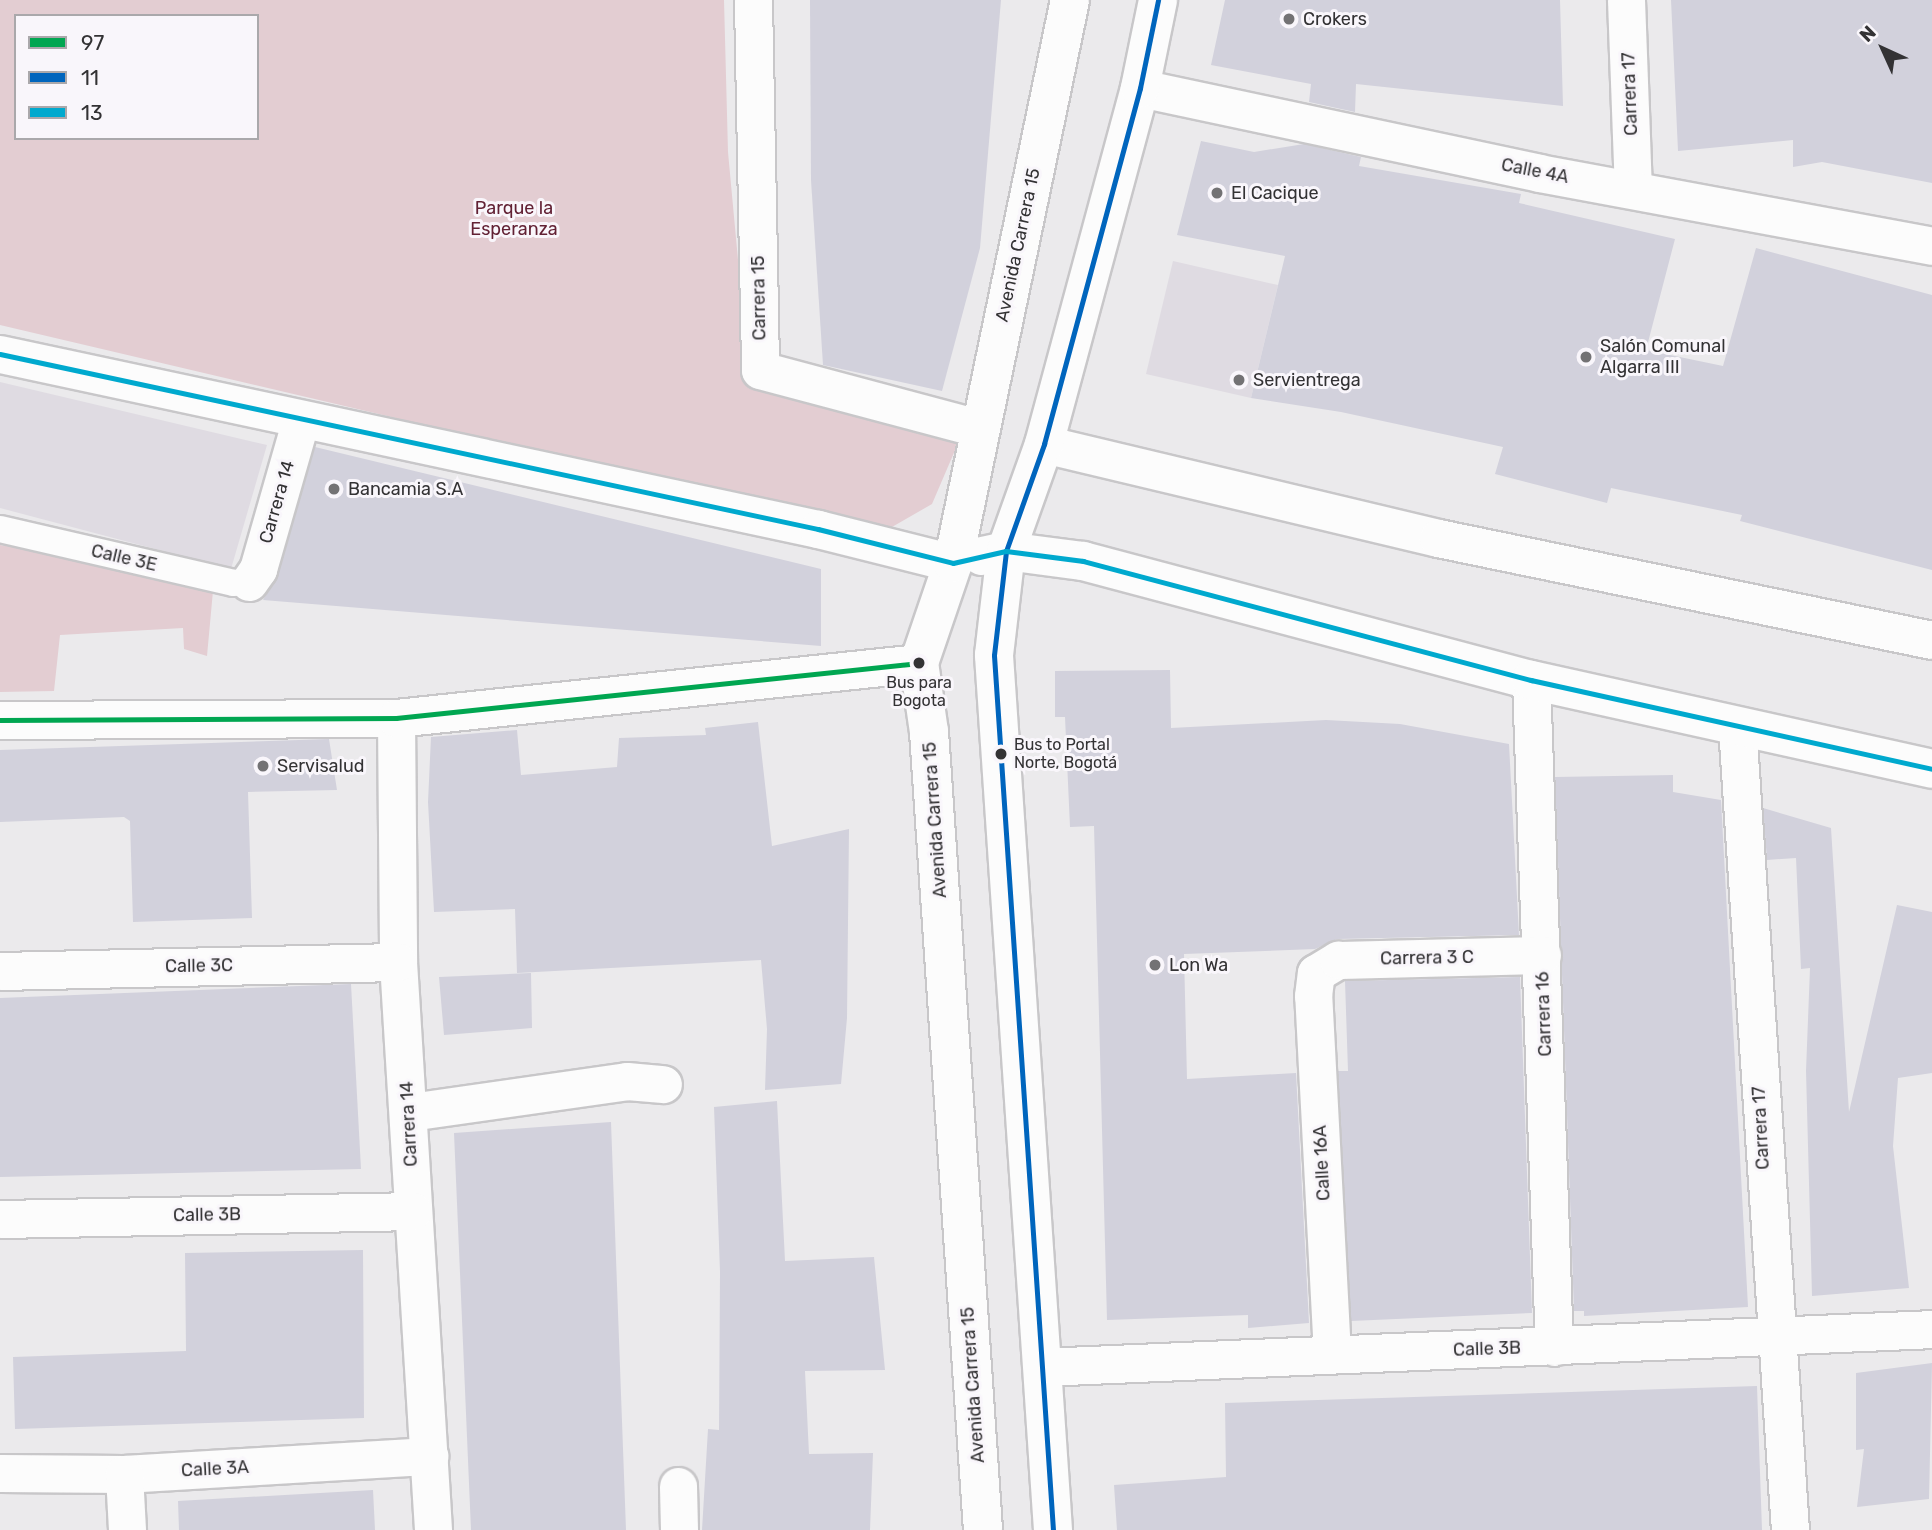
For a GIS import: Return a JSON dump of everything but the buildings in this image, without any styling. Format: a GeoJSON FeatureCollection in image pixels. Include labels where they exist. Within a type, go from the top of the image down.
{"type":"FeatureCollection","features":[{"type":"Feature","properties":{"kind":"main road","name":"Avenida Carrera 15"},"geometry":{"type":"LineString","coordinates":[[983,1530],[929,732],[919,663],[953,563],[978,428],[1070,0]]}},
{"type":"Feature","properties":{"kind":"main road"},"geometry":{"type":"LineString","coordinates":[[1053,1530],[994,655],[1006,551],[1044,444],[1140,88],[1158,0]]}},
{"type":"Feature","properties":{"kind":"main road"},"geometry":{"type":"LineString","coordinates":[[953,563],[1006,551],[1083,561],[1531,680],[1932,769]]}},
{"type":"Feature","properties":{"kind":"street","name":"Carrera 15"},"geometry":{"type":"LineString","coordinates":[[753,0],[760,370],[978,428]]}},
{"type":"Feature","properties":{"kind":"street","name":"Carrera 17"},"geometry":{"type":"LineString","coordinates":[[1626,0],[1633,188]]}},
{"type":"Feature","properties":{"kind":"street","name":"Calle 4A"},"geometry":{"type":"LineString","coordinates":[[1140,88],[1539,173],[1633,188],[1932,246]]}},
{"type":"Feature","properties":{"kind":"street"},"geometry":{"type":"LineString","coordinates":[[0,354],[818,529],[953,563]]}},
{"type":"Feature","properties":{"kind":"street","name":"Carrera 14"},"geometry":{"type":"LineString","coordinates":[[249,582],[258,569],[301,419]]}},
{"type":"Feature","properties":{"kind":"street"},"geometry":{"type":"LineString","coordinates":[[1044,444],[1438,538],[1932,640]]}},
{"type":"Feature","properties":{"kind":"street","name":"Calle 3E"},"geometry":{"type":"LineString","coordinates":[[0,529],[233,583],[249,582]]}},
{"type":"Feature","properties":{"kind":"street"},"geometry":{"type":"LineString","coordinates":[[0,720],[396,718],[919,663]]}},
{"type":"Feature","properties":{"kind":"street","name":"Carrera 16"},"geometry":{"type":"LineString","coordinates":[[1531,680],[1554,1347]]}},
{"type":"Feature","properties":{"kind":"street","name":"Carrera 14"},"geometry":{"type":"LineString","coordinates":[[396,718],[398,962],[410,1112],[413,1211],[433,1530]]}},
{"type":"Feature","properties":{"kind":"street","name":"Carrera 17"},"geometry":{"type":"LineString","coordinates":[[1737,726],[1774,1337],[1790,1530]]}},
{"type":"Feature","properties":{"kind":"street","name":"Carrera 3 C"},"geometry":{"type":"LineString","coordinates":[[1316,972],[1338,960],[1542,955]]}},
{"type":"Feature","properties":{"kind":"street","name":"Calle 3C"},"geometry":{"type":"LineString","coordinates":[[0,971],[398,962]]}},
{"type":"Feature","properties":{"kind":"street","name":"Calle 16A"},"geometry":{"type":"LineString","coordinates":[[1316,972],[1313,996],[1332,1353]]}},
{"type":"Feature","properties":{"kind":"street"},"geometry":{"type":"LineString","coordinates":[[410,1112],[627,1081],[663,1084]]}},
{"type":"Feature","properties":{"kind":"street","name":"Calle 3B"},"geometry":{"type":"LineString","coordinates":[[0,1219],[413,1211]]}},
{"type":"Feature","properties":{"kind":"street","name":"Calle 3B"},"geometry":{"type":"LineString","coordinates":[[1042,1367],[1932,1329]]}},
{"type":"Feature","properties":{"kind":"street","name":"Calle 3A"},"geometry":{"type":"LineString","coordinates":[[0,1473],[124,1474],[429,1456]]}},
{"type":"Feature","properties":{"kind":"street"},"geometry":{"type":"LineString","coordinates":[[124,1474],[127,1530]]}},
{"type":"Feature","properties":{"kind":"street"},"geometry":{"type":"LineString","coordinates":[[678,1486],[679,1530]]}},
{"type":"Feature","properties":{"kind":"shaded area"},"geometry":{"type":"Polygon","coordinates":[[[1173,261],[1278,285],[1251,398],[1146,374],[1173,261]]]}},
{"type":"Feature","properties":{"kind":"shaded area"},"geometry":{"type":"Polygon","coordinates":[[[0,382],[267,445],[231,569],[0,508],[0,382]]]}},
{"type":"Feature","properties":{"kind":"green space","name":"Parque la Esperanza"},"geometry":{"type":"Polygon","coordinates":[[[0,0],[724,0],[728,152],[750,389],[962,434],[932,504],[892,527],[851,525],[0,325],[0,0]]]}},
{"type":"Feature","properties":{"kind":"green space"},"geometry":{"type":"Polygon","coordinates":[[[0,545],[214,580],[207,656],[184,649],[183,628],[60,635],[54,691],[0,692],[0,545]]]}},
{"type":"Feature","properties":{"kind":"transit line","name":"11"},"geometry":{"type":"LineString","coordinates":[[1053,1530],[994,655],[1006,551],[1044,444],[1140,88],[1158,0]]}},
{"type":"Feature","properties":{"kind":"transit line","name":"13"},"geometry":{"type":"LineString","coordinates":[[0,354],[818,529],[953,563],[1006,551],[1083,561],[1531,680],[1932,769]]}},
{"type":"Feature","properties":{"kind":"transit line","name":"97"},"geometry":{"type":"LineString","coordinates":[[0,720],[396,718],[919,663]]}},
{"type":"Feature","properties":{"kind":"place","name":"Crokers"},"geometry":{"type":"Point","coordinates":[1289,19]}},
{"type":"Feature","properties":{"kind":"place","name":"El Cacique"},"geometry":{"type":"Point","coordinates":[1217,193]}},
{"type":"Feature","properties":{"kind":"place","name":"Salón Comunal Algarra III"},"geometry":{"type":"Point","coordinates":[1586,357]}},
{"type":"Feature","properties":{"kind":"place","name":"Servientrega"},"geometry":{"type":"Point","coordinates":[1239,380]}},
{"type":"Feature","properties":{"kind":"place","name":"Bancamia S.A"},"geometry":{"type":"Point","coordinates":[334,489]}},
{"type":"Feature","properties":{"kind":"place","name":"Bus para Bogota"},"geometry":{"type":"Point","coordinates":[919,663]}},
{"type":"Feature","properties":{"kind":"place","name":"Bus to Portal Norte, Bogotá"},"geometry":{"type":"Point","coordinates":[1001,754]}},
{"type":"Feature","properties":{"kind":"place","name":"Servisalud"},"geometry":{"type":"Point","coordinates":[263,766]}},
{"type":"Feature","properties":{"kind":"place","name":"Lon Wa"},"geometry":{"type":"Point","coordinates":[1155,965]}}]}
